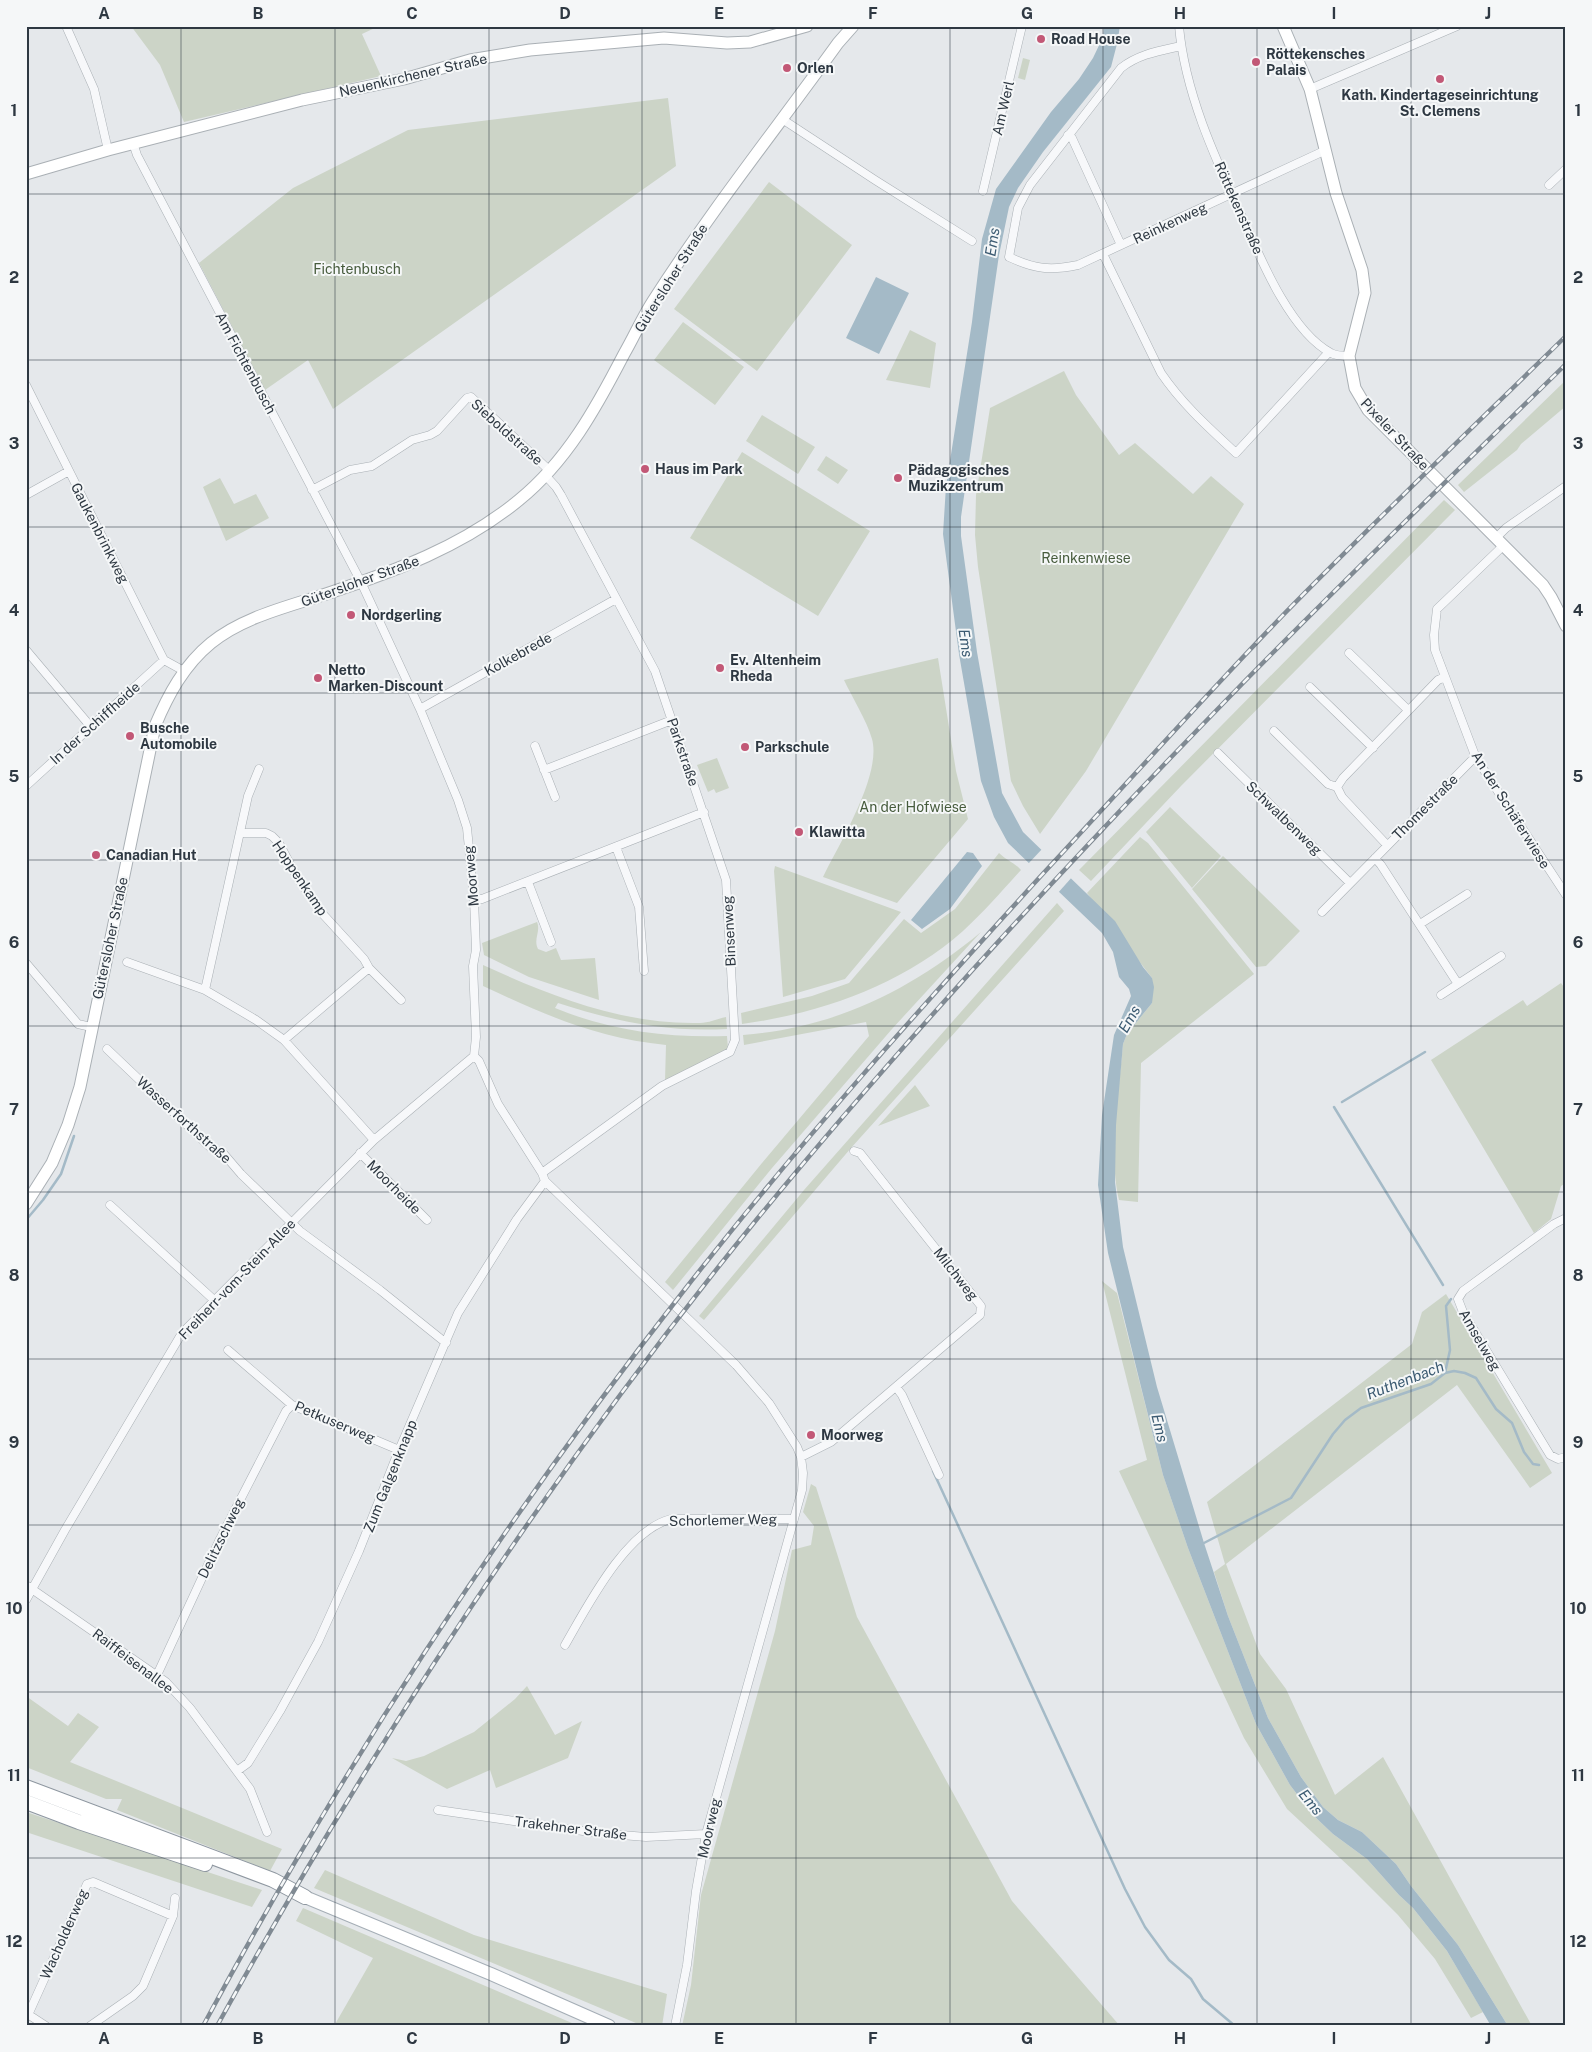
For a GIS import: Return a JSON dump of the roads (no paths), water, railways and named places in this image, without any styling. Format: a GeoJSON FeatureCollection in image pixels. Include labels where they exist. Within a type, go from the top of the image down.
{"type":"FeatureCollection","features":[{"type":"Feature","properties":{"kind":"highway"},"geometry":{"type":"LineString","coordinates":[[26,1787],[273,1880],[305,1897]]}},
{"type":"Feature","properties":{"kind":"highway"},"geometry":{"type":"LineString","coordinates":[[26,1802],[79,1822],[305,1897]]}},
{"type":"Feature","properties":{"kind":"main road","name":"Neuenkirchener Straße"},"geometry":{"type":"LineString","coordinates":[[26,174],[108,150],[302,100],[404,79],[470,60],[530,50],[664,38],[727,43],[750,42],[807,26]]}},
{"type":"Feature","properties":{"kind":"main road","name":"Gütersloher Straße"},"geometry":{"type":"LineString","coordinates":[[26,1204],[52,1163],[68,1125],[80,1087],[155,726],[167,698],[184,671],[211,643],[239,626],[415,562],[460,540],[520,500],[548,474],[573,444],[649,307],[687,248],[838,43],[853,26]]}},
{"type":"Feature","properties":{"kind":"main road","name":"Pixeler Straße"},"geometry":{"type":"LineString","coordinates":[[1283,26],[1310,89],[1336,193],[1365,283],[1363,304],[1349,356],[1355,388],[1364,404],[1548,591],[1566,626]]}},
{"type":"Feature","properties":{"kind":"main road"},"geometry":{"type":"LineString","coordinates":[[305,1897],[492,1974],[609,2026]]}},
{"type":"Feature","properties":{"kind":"street"},"geometry":{"type":"LineString","coordinates":[[66,26],[94,89],[108,150]]}},
{"type":"Feature","properties":{"kind":"street","name":"Am Werl"},"geometry":{"type":"LineString","coordinates":[[983,190],[1022,26]]}},
{"type":"Feature","properties":{"kind":"street","name":"Röttekenstraße"},"geometry":{"type":"LineString","coordinates":[[1179,26],[1180,46],[1202,120],[1231,194],[1268,275],[1279,295],[1306,332],[1329,352],[1349,356]]}},
{"type":"Feature","properties":{"kind":"street"},"geometry":{"type":"LineString","coordinates":[[1310,89],[1457,26]]}},
{"type":"Feature","properties":{"kind":"street"},"geometry":{"type":"LineString","coordinates":[[1121,245],[1072,138],[1068,135],[1126,64],[1146,54],[1180,46]]}},
{"type":"Feature","properties":{"kind":"street"},"geometry":{"type":"LineString","coordinates":[[782,119],[972,241]]}},
{"type":"Feature","properties":{"kind":"street","name":"Reinkenweg"},"geometry":{"type":"LineString","coordinates":[[1068,135],[1030,184],[1018,208],[1009,258],[1027,266],[1045,269],[1078,265],[1326,150]]}},
{"type":"Feature","properties":{"kind":"street","name":"Am Fichtenbusch"},"geometry":{"type":"LineString","coordinates":[[133,144],[137,155],[361,582]]}},
{"type":"Feature","properties":{"kind":"street"},"geometry":{"type":"LineString","coordinates":[[1549,185],[1566,169]]}},
{"type":"Feature","properties":{"kind":"street"},"geometry":{"type":"LineString","coordinates":[[1103,254],[1158,366],[1170,386],[1191,412],[1236,453],[1329,352]]}},
{"type":"Feature","properties":{"kind":"street","name":"Gaukenbrinkweg"},"geometry":{"type":"LineString","coordinates":[[26,385],[164,660]]}},
{"type":"Feature","properties":{"kind":"street","name":"Sieboldstraße"},"geometry":{"type":"LineString","coordinates":[[312,490],[350,470],[372,466],[412,440],[437,431],[467,398],[471,398],[548,474]]}},
{"type":"Feature","properties":{"kind":"street"},"geometry":{"type":"LineString","coordinates":[[26,495],[69,471]]}},
{"type":"Feature","properties":{"kind":"street","name":"Parkstraße"},"geometry":{"type":"LineString","coordinates":[[548,474],[655,671],[704,812]]}},
{"type":"Feature","properties":{"kind":"street","name":"An der Schäferwiese"},"geometry":{"type":"LineString","coordinates":[[1566,486],[1506,528],[1500,541],[1438,609],[1434,635],[1435,650],[1476,758],[1566,895]]}},
{"type":"Feature","properties":{"kind":"street","name":"Moorweg"},"geometry":{"type":"LineString","coordinates":[[361,582],[420,709],[461,808],[466,828],[474,899],[476,950],[474,966],[476,1037],[474,1056],[479,1062],[490,1090],[544,1177],[736,1365],[769,1403],[790,1434],[801,1457],[802,1490],[706,1834],[696,1891],[688,1965],[676,2024]]}},
{"type":"Feature","properties":{"kind":"street","name":"Kolkebrede"},"geometry":{"type":"LineString","coordinates":[[420,709],[616,599]]}},
{"type":"Feature","properties":{"kind":"street"},"geometry":{"type":"LineString","coordinates":[[26,650],[91,727]]}},
{"type":"Feature","properties":{"kind":"street"},"geometry":{"type":"LineString","coordinates":[[1349,653],[1408,710]]}},
{"type":"Feature","properties":{"kind":"street"},"geometry":{"type":"LineString","coordinates":[[164,660],[184,671]]}},
{"type":"Feature","properties":{"kind":"street","name":"In der Schiffheide"},"geometry":{"type":"LineString","coordinates":[[26,786],[164,660]]}},
{"type":"Feature","properties":{"kind":"street"},"geometry":{"type":"LineString","coordinates":[[1337,787],[1408,710],[1438,680],[1445,678]]}},
{"type":"Feature","properties":{"kind":"street"},"geometry":{"type":"LineString","coordinates":[[1310,687],[1373,748]]}},
{"type":"Feature","properties":{"kind":"street"},"geometry":{"type":"LineString","coordinates":[[544,770],[672,720]]}},
{"type":"Feature","properties":{"kind":"street"},"geometry":{"type":"LineString","coordinates":[[1274,731],[1328,784],[1337,787],[1342,796],[1387,846]]}},
{"type":"Feature","properties":{"kind":"street"},"geometry":{"type":"LineString","coordinates":[[535,746],[555,797]]}},
{"type":"Feature","properties":{"kind":"street","name":"Schwalbenweg"},"geometry":{"type":"LineString","coordinates":[[1218,753],[1350,883]]}},
{"type":"Feature","properties":{"kind":"street","name":"Thomestraße"},"geometry":{"type":"LineString","coordinates":[[1322,912],[1471,760],[1476,758]]}},
{"type":"Feature","properties":{"kind":"street"},"geometry":{"type":"LineString","coordinates":[[205,990],[248,796],[259,769]]}},
{"type":"Feature","properties":{"kind":"street"},"geometry":{"type":"LineString","coordinates":[[474,899],[482,899],[528,882],[704,812]]}},
{"type":"Feature","properties":{"kind":"street","name":"Binsenweg"},"geometry":{"type":"LineString","coordinates":[[544,1177],[662,1086],[730,1052],[735,1040],[726,880],[704,812]]}},
{"type":"Feature","properties":{"kind":"street","name":"Hoppenkamp"},"geometry":{"type":"LineString","coordinates":[[240,833],[266,833],[279,843],[297,877],[320,911],[364,959],[369,968],[401,1000]]}},
{"type":"Feature","properties":{"kind":"street"},"geometry":{"type":"LineString","coordinates":[[616,847],[638,907],[644,971]]}},
{"type":"Feature","properties":{"kind":"street"},"geometry":{"type":"LineString","coordinates":[[1375,858],[1458,984]]}},
{"type":"Feature","properties":{"kind":"street"},"geometry":{"type":"LineString","coordinates":[[528,882],[551,942]]}},
{"type":"Feature","properties":{"kind":"street"},"geometry":{"type":"LineString","coordinates":[[1420,924],[1467,894]]}},
{"type":"Feature","properties":{"kind":"street"},"geometry":{"type":"LineString","coordinates":[[1440,995],[1501,956]]}},
{"type":"Feature","properties":{"kind":"street"},"geometry":{"type":"LineString","coordinates":[[127,962],[205,990],[256,1020],[284,1040],[374,1140]]}},
{"type":"Feature","properties":{"kind":"street"},"geometry":{"type":"LineString","coordinates":[[26,963],[78,1024],[91,1027]]}},
{"type":"Feature","properties":{"kind":"street"},"geometry":{"type":"LineString","coordinates":[[284,1040],[369,968]]}},
{"type":"Feature","properties":{"kind":"street","name":"Wasserforthstraße"},"geometry":{"type":"LineString","coordinates":[[107,1050],[211,1148],[223,1153],[241,1174],[300,1231],[380,1290],[446,1343]]}},
{"type":"Feature","properties":{"kind":"street","name":"Freiherr-vom-Stein-Allee"},"geometry":{"type":"LineString","coordinates":[[26,1600],[29,1587],[182,1333],[360,1153],[474,1056]]}},
{"type":"Feature","properties":{"kind":"street","name":"Milchweg"},"geometry":{"type":"LineString","coordinates":[[801,1457],[831,1442],[980,1315],[981,1306],[860,1153],[854,1151]]}},
{"type":"Feature","properties":{"kind":"street","name":"Moorheide"},"geometry":{"type":"LineString","coordinates":[[360,1153],[428,1220]]}},
{"type":"Feature","properties":{"kind":"street","name":"Zum Galgenknapp"},"geometry":{"type":"LineString","coordinates":[[238,1772],[248,1763],[266,1734],[318,1642],[359,1550],[458,1313],[544,1177]]}},
{"type":"Feature","properties":{"kind":"street"},"geometry":{"type":"LineString","coordinates":[[110,1205],[214,1300]]}},
{"type":"Feature","properties":{"kind":"street","name":"Amselweg"},"geometry":{"type":"LineString","coordinates":[[1566,1218],[1554,1224],[1463,1291],[1458,1299],[1462,1312],[1550,1455],[1558,1460],[1566,1457]]}},
{"type":"Feature","properties":{"kind":"street","name":"Petkuserweg"},"geometry":{"type":"LineString","coordinates":[[228,1350],[292,1405],[400,1450]]}},
{"type":"Feature","properties":{"kind":"street"},"geometry":{"type":"LineString","coordinates":[[896,1387],[902,1395],[939,1475]]}},
{"type":"Feature","properties":{"kind":"street","name":"Delitzschweg"},"geometry":{"type":"LineString","coordinates":[[157,1675],[220,1539],[286,1411],[292,1405]]}},
{"type":"Feature","properties":{"kind":"street","name":"Schorlemer Weg"},"geometry":{"type":"LineString","coordinates":[[565,1645],[604,1578],[645,1531],[659,1522],[671,1519],[794,1519]]}},
{"type":"Feature","properties":{"kind":"street","name":"Raiffeisenallee"},"geometry":{"type":"LineString","coordinates":[[29,1587],[166,1682],[190,1708],[250,1789],[267,1832]]}},
{"type":"Feature","properties":{"kind":"street","name":"Trakehner Straße"},"geometry":{"type":"LineString","coordinates":[[438,1810],[597,1833],[646,1837],[706,1834]]}},
{"type":"Feature","properties":{"kind":"street","name":"Wacholderweg"},"geometry":{"type":"LineString","coordinates":[[27,2014],[86,1884],[93,1882],[173,1916]]}},
{"type":"Feature","properties":{"kind":"street"},"geometry":{"type":"LineString","coordinates":[[90,2026],[133,1996],[143,1986],[173,1916],[175,1898]]}},
{"type":"Feature","properties":{"kind":"street"},"geometry":{"type":"LineString","coordinates":[[27,2014],[46,2026]]}},
{"type":"Feature","properties":{"kind":"water","name":"Ems"},"geometry":{"type":"Polygon","coordinates":[[[1104,26],[1120,26],[1111,67],[1043,152],[1018,188],[1009,207],[999,255],[961,517],[961,536],[977,652],[1002,793],[1023,832],[1115,921],[1143,967],[1152,978],[1154,987],[1152,1003],[1127,1034],[1123,1044],[1116,1125],[1115,1182],[1123,1247],[1157,1387],[1204,1543],[1228,1616],[1268,1718],[1301,1777],[1323,1807],[1338,1820],[1362,1832],[1396,1864],[1458,1945],[1508,2026],[1491,2026],[1447,1951],[1413,1908],[1367,1859],[1333,1834],[1313,1815],[1290,1785],[1256,1724],[1188,1548],[1163,1475],[1108,1253],[1098,1185],[1102,1115],[1114,1035],[1131,996],[1129,989],[1119,977],[1113,952],[1102,933],[1008,843],[994,817],[981,781],[959,654],[943,534],[946,486],[972,322],[982,239],[996,189],[1051,112],[1079,79],[1093,58],[1103,37],[1104,26]]]}},
{"type":"Feature","properties":{"kind":"water"},"geometry":{"type":"Polygon","coordinates":[[[876,277],[909,293],[879,354],[846,338],[876,277]]]}},
{"type":"Feature","properties":{"kind":"water"},"geometry":{"type":"Polygon","coordinates":[[[967,852],[973,853],[982,866],[950,909],[922,929],[911,920],[967,852]]]}},
{"type":"Feature","properties":{"kind":"waterway"},"geometry":{"type":"LineString","coordinates":[[1342,1102],[1425,1052]]}},
{"type":"Feature","properties":{"kind":"waterway"},"geometry":{"type":"LineString","coordinates":[[1334,1107],[1443,1285]]}},
{"type":"Feature","properties":{"kind":"waterway"},"geometry":{"type":"LineString","coordinates":[[26,1220],[61,1174],[74,1136]]}},
{"type":"Feature","properties":{"kind":"waterway"},"geometry":{"type":"LineString","coordinates":[[1445,1373],[1450,1350],[1446,1306],[1451,1299]]}},
{"type":"Feature","properties":{"kind":"waterway","name":"Ruthenbach"},"geometry":{"type":"LineString","coordinates":[[1202,1544],[1291,1498],[1333,1434],[1345,1420],[1361,1408],[1431,1384],[1445,1373],[1454,1371],[1476,1378],[1496,1409],[1512,1423],[1524,1452],[1533,1464],[1539,1465]]}},
{"type":"Feature","properties":{"kind":"waterway"},"geometry":{"type":"LineString","coordinates":[[933,1471],[1125,1889],[1145,1927],[1169,1960],[1191,1979],[1203,1999],[1235,2026]]}},
{"type":"Feature","properties":{"kind":"railway"},"geometry":{"type":"LineString","coordinates":[[203,2026],[311,1835],[427,1649],[551,1468],[615,1380],[724,1239],[902,1031],[1039,878],[1223,679],[1354,543],[1566,336]]}},
{"type":"Feature","properties":{"kind":"railway"},"geometry":{"type":"LineString","coordinates":[[217,2026],[339,1815],[469,1610],[537,1510],[608,1411],[681,1314],[757,1219],[934,1013],[1118,813],[1283,643],[1566,364]]}},
{"type":"Feature","properties":{"kind":"place","name":"Road House"},"geometry":{"type":"Point","coordinates":[1041,39]}},
{"type":"Feature","properties":{"kind":"place","name":"Röttekensches Palais"},"geometry":{"type":"Point","coordinates":[1256,62]}},
{"type":"Feature","properties":{"kind":"place","name":"Orlen"},"geometry":{"type":"Point","coordinates":[787,68]}},
{"type":"Feature","properties":{"kind":"place","name":"Kath. Kindertageseinrichtung St. Clemens"},"geometry":{"type":"Point","coordinates":[1440,79]}},
{"type":"Feature","properties":{"kind":"place","name":"Haus im Park"},"geometry":{"type":"Point","coordinates":[645,469]}},
{"type":"Feature","properties":{"kind":"place","name":"Pädagogisches Muzikzentrum"},"geometry":{"type":"Point","coordinates":[898,478]}},
{"type":"Feature","properties":{"kind":"place","name":"Nordgerling"},"geometry":{"type":"Point","coordinates":[351,615]}},
{"type":"Feature","properties":{"kind":"place","name":"Ev. Altenheim Rheda"},"geometry":{"type":"Point","coordinates":[720,668]}},
{"type":"Feature","properties":{"kind":"place","name":"Netto Marken-Discount"},"geometry":{"type":"Point","coordinates":[318,678]}},
{"type":"Feature","properties":{"kind":"place","name":"Busche Automobile"},"geometry":{"type":"Point","coordinates":[130,736]}},
{"type":"Feature","properties":{"kind":"place","name":"Parkschule"},"geometry":{"type":"Point","coordinates":[745,747]}},
{"type":"Feature","properties":{"kind":"place","name":"Klawitta"},"geometry":{"type":"Point","coordinates":[799,832]}},
{"type":"Feature","properties":{"kind":"place","name":"Canadian Hut"},"geometry":{"type":"Point","coordinates":[96,855]}},
{"type":"Feature","properties":{"kind":"place","name":"Moorweg"},"geometry":{"type":"Point","coordinates":[811,1435]}},
{"type":"Feature","properties":{"kind":"park label","name":"Fichtenbusch"},"geometry":{"type":"Point","coordinates":[357,269]}},
{"type":"Feature","properties":{"kind":"park label","name":"Reinkenwiese"},"geometry":{"type":"Point","coordinates":[1086,558]}},
{"type":"Feature","properties":{"kind":"park label","name":"An der Hofwiese"},"geometry":{"type":"Point","coordinates":[913,807]}}]}
